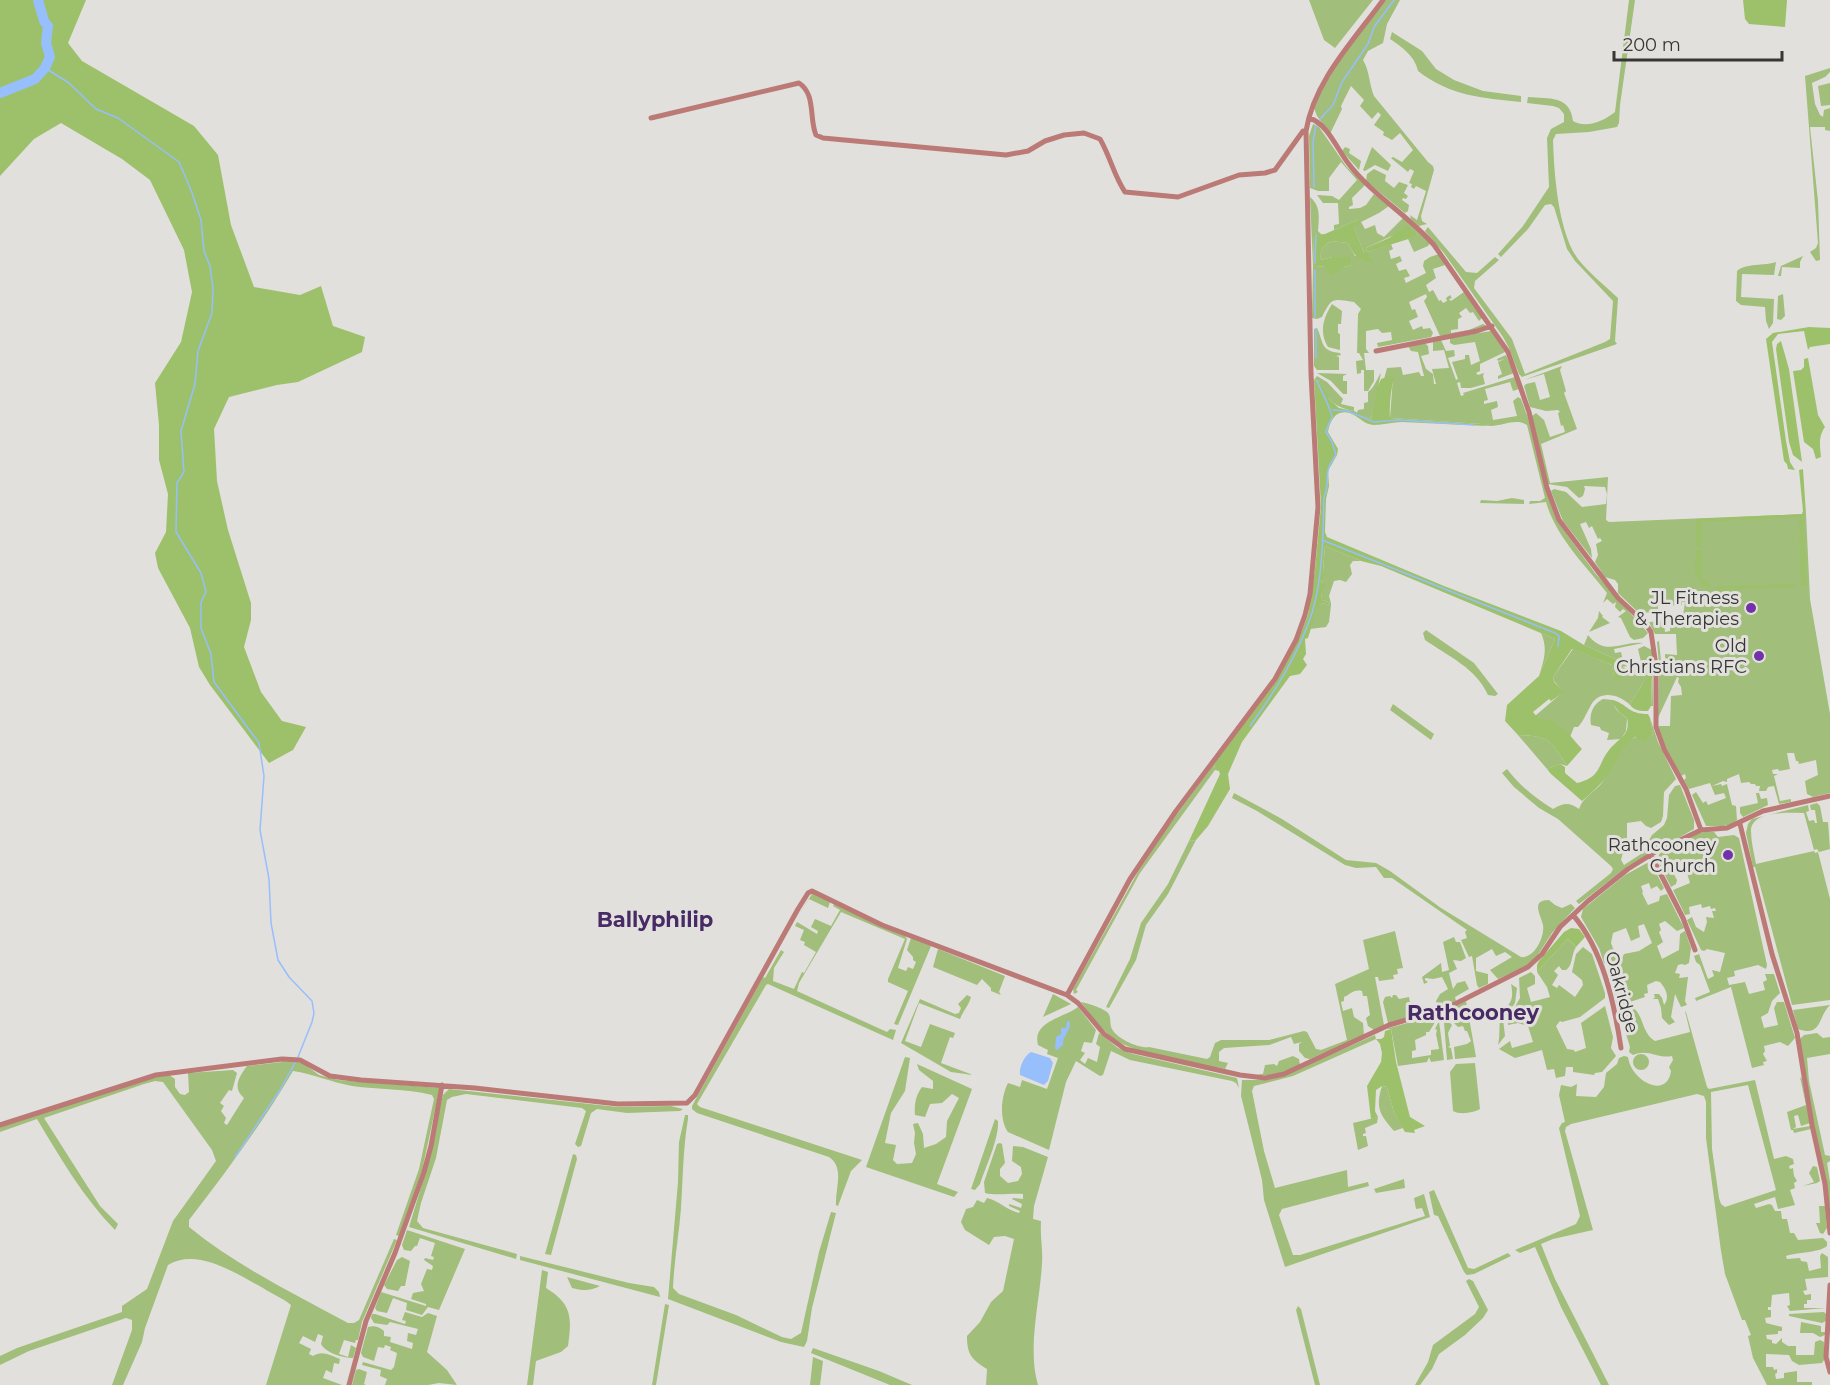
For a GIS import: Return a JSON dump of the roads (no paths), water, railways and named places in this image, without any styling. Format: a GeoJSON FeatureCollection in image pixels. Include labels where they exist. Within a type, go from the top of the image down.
{"type":"FeatureCollection","features":[{"type":"Feature","properties":{"kind":"street"},"geometry":{"type":"LineString","coordinates":[[1067,994],[1130,879],[1182,803],[1275,679],[1296,640],[1305,615],[1313,570],[1318,507],[1311,374],[1306,131],[1318,93],[1335,65],[1383,0]]}},
{"type":"Feature","properties":{"kind":"street"},"geometry":{"type":"LineString","coordinates":[[651,118],[799,83],[803,85],[811,103],[813,128],[816,135],[823,138],[1006,155],[1028,151],[1045,141],[1064,135],[1084,133],[1100,139],[1125,192],[1178,197],[1231,177],[1275,170],[1303,131],[1306,131]]}},
{"type":"Feature","properties":{"kind":"street"},"geometry":{"type":"LineString","coordinates":[[1309,118],[1320,124],[1358,175],[1428,238],[1492,326],[1508,352],[1533,426],[1547,488],[1559,520],[1618,598],[1645,623],[1651,632],[1656,666],[1656,727],[1664,749],[1686,789],[1701,830]]}},
{"type":"Feature","properties":{"kind":"street"},"geometry":{"type":"LineString","coordinates":[[1376,351],[1492,326]]}},
{"type":"Feature","properties":{"kind":"street"},"geometry":{"type":"LineString","coordinates":[[0,1125],[156,1075],[282,1059],[304,1061],[324,1073],[338,1077],[442,1085],[618,1104],[687,1102],[694,1095],[798,909],[808,893],[813,891],[882,925],[1067,994],[1078,1003],[1104,1034],[1125,1048],[1240,1075],[1258,1078],[1275,1076],[1389,1025],[1441,1011],[1514,975],[1537,960],[1560,927],[1621,874],[1701,830],[1727,828],[1740,824],[1750,816],[1763,811],[1830,796]]}},
{"type":"Feature","properties":{"kind":"street"},"geometry":{"type":"LineString","coordinates":[[1740,824],[1772,954],[1797,1034],[1810,1118],[1825,1184],[1830,1233]]}},
{"type":"Feature","properties":{"kind":"street"},"geometry":{"type":"LineString","coordinates":[[1652,855],[1683,918],[1695,950]]}},
{"type":"Feature","properties":{"kind":"street","name":"Oakridge"},"geometry":{"type":"LineString","coordinates":[[1573,915],[1586,932],[1598,956],[1621,1048]]}},
{"type":"Feature","properties":{"kind":"street"},"geometry":{"type":"LineString","coordinates":[[349,1385],[366,1321],[395,1253],[424,1172],[442,1085]]}},
{"type":"Feature","properties":{"kind":"street"},"geometry":{"type":"LineString","coordinates":[[1830,1285],[1826,1357],[1830,1372]]}},
{"type":"Feature","properties":{"kind":"water"},"geometry":{"type":"Polygon","coordinates":[[[1067,1021],[1070,1022],[1069,1028],[1063,1045],[1057,1050],[1055,1049],[1056,1037],[1061,1034],[1061,1028],[1066,1028],[1067,1021]]]}},
{"type":"Feature","properties":{"kind":"water"},"geometry":{"type":"Polygon","coordinates":[[[1031,1052],[1050,1058],[1053,1063],[1048,1081],[1044,1085],[1020,1075],[1022,1062],[1031,1052]]]}},
{"type":"Feature","properties":{"kind":"waterway"},"geometry":{"type":"LineString","coordinates":[[0,93],[35,79],[45,68],[50,57],[46,43],[48,26],[44,21],[38,0]]}},
{"type":"Feature","properties":{"kind":"waterway"},"geometry":{"type":"LineString","coordinates":[[1320,119],[1333,105],[1342,82],[1368,44],[1374,27],[1394,0]]}},
{"type":"Feature","properties":{"kind":"waterway"},"geometry":{"type":"LineString","coordinates":[[45,68],[69,83],[96,109],[118,118],[179,162],[201,220],[204,251],[210,266],[213,289],[212,313],[198,351],[195,384],[181,431],[184,472],[177,483],[176,532],[201,573],[206,592],[201,602],[201,628],[211,654],[214,682],[259,743],[264,776],[260,830],[269,879],[271,923],[278,960],[289,977],[312,1001],[314,1013],[298,1057]]}},
{"type":"Feature","properties":{"kind":"waterway"},"geometry":{"type":"LineString","coordinates":[[1314,187],[1313,142],[1316,125]]}},
{"type":"Feature","properties":{"kind":"waterway"},"geometry":{"type":"LineString","coordinates":[[1315,263],[1316,235]]}},
{"type":"Feature","properties":{"kind":"waterway"},"geometry":{"type":"LineString","coordinates":[[1315,270],[1315,317]]}},
{"type":"Feature","properties":{"kind":"waterway"},"geometry":{"type":"LineString","coordinates":[[1316,329],[1316,358]]}},
{"type":"Feature","properties":{"kind":"waterway"},"geometry":{"type":"LineString","coordinates":[[1250,726],[1293,658],[1316,599],[1322,555],[1324,497],[1329,467],[1336,455],[1326,432],[1332,415],[1317,381]]}},
{"type":"Feature","properties":{"kind":"waterway"},"geometry":{"type":"LineString","coordinates":[[1333,410],[1348,411],[1374,422],[1399,420],[1474,425]]}},
{"type":"Feature","properties":{"kind":"waterway"},"geometry":{"type":"LineString","coordinates":[[1322,540],[1555,633],[1559,636],[1558,646]]}},
{"type":"Feature","properties":{"kind":"waterway"},"geometry":{"type":"LineString","coordinates":[[235,1157],[280,1090],[296,1061]]}},
{"type":"Feature","properties":{"kind":"place","name":"JL Fitness & Therapies"},"geometry":{"type":"Point","coordinates":[1751,608]}},
{"type":"Feature","properties":{"kind":"place","name":"Old Christians RFC"},"geometry":{"type":"Point","coordinates":[1759,656]}},
{"type":"Feature","properties":{"kind":"place","name":"Rathcooney Church"},"geometry":{"type":"Point","coordinates":[1728,855]}},
{"type":"Feature","properties":{"kind":"district","name":"Ballyphilip"},"geometry":{"type":"Point","coordinates":[655,920]}},
{"type":"Feature","properties":{"kind":"district","name":"Rathcooney"},"geometry":{"type":"Point","coordinates":[1473,1013]}}]}
